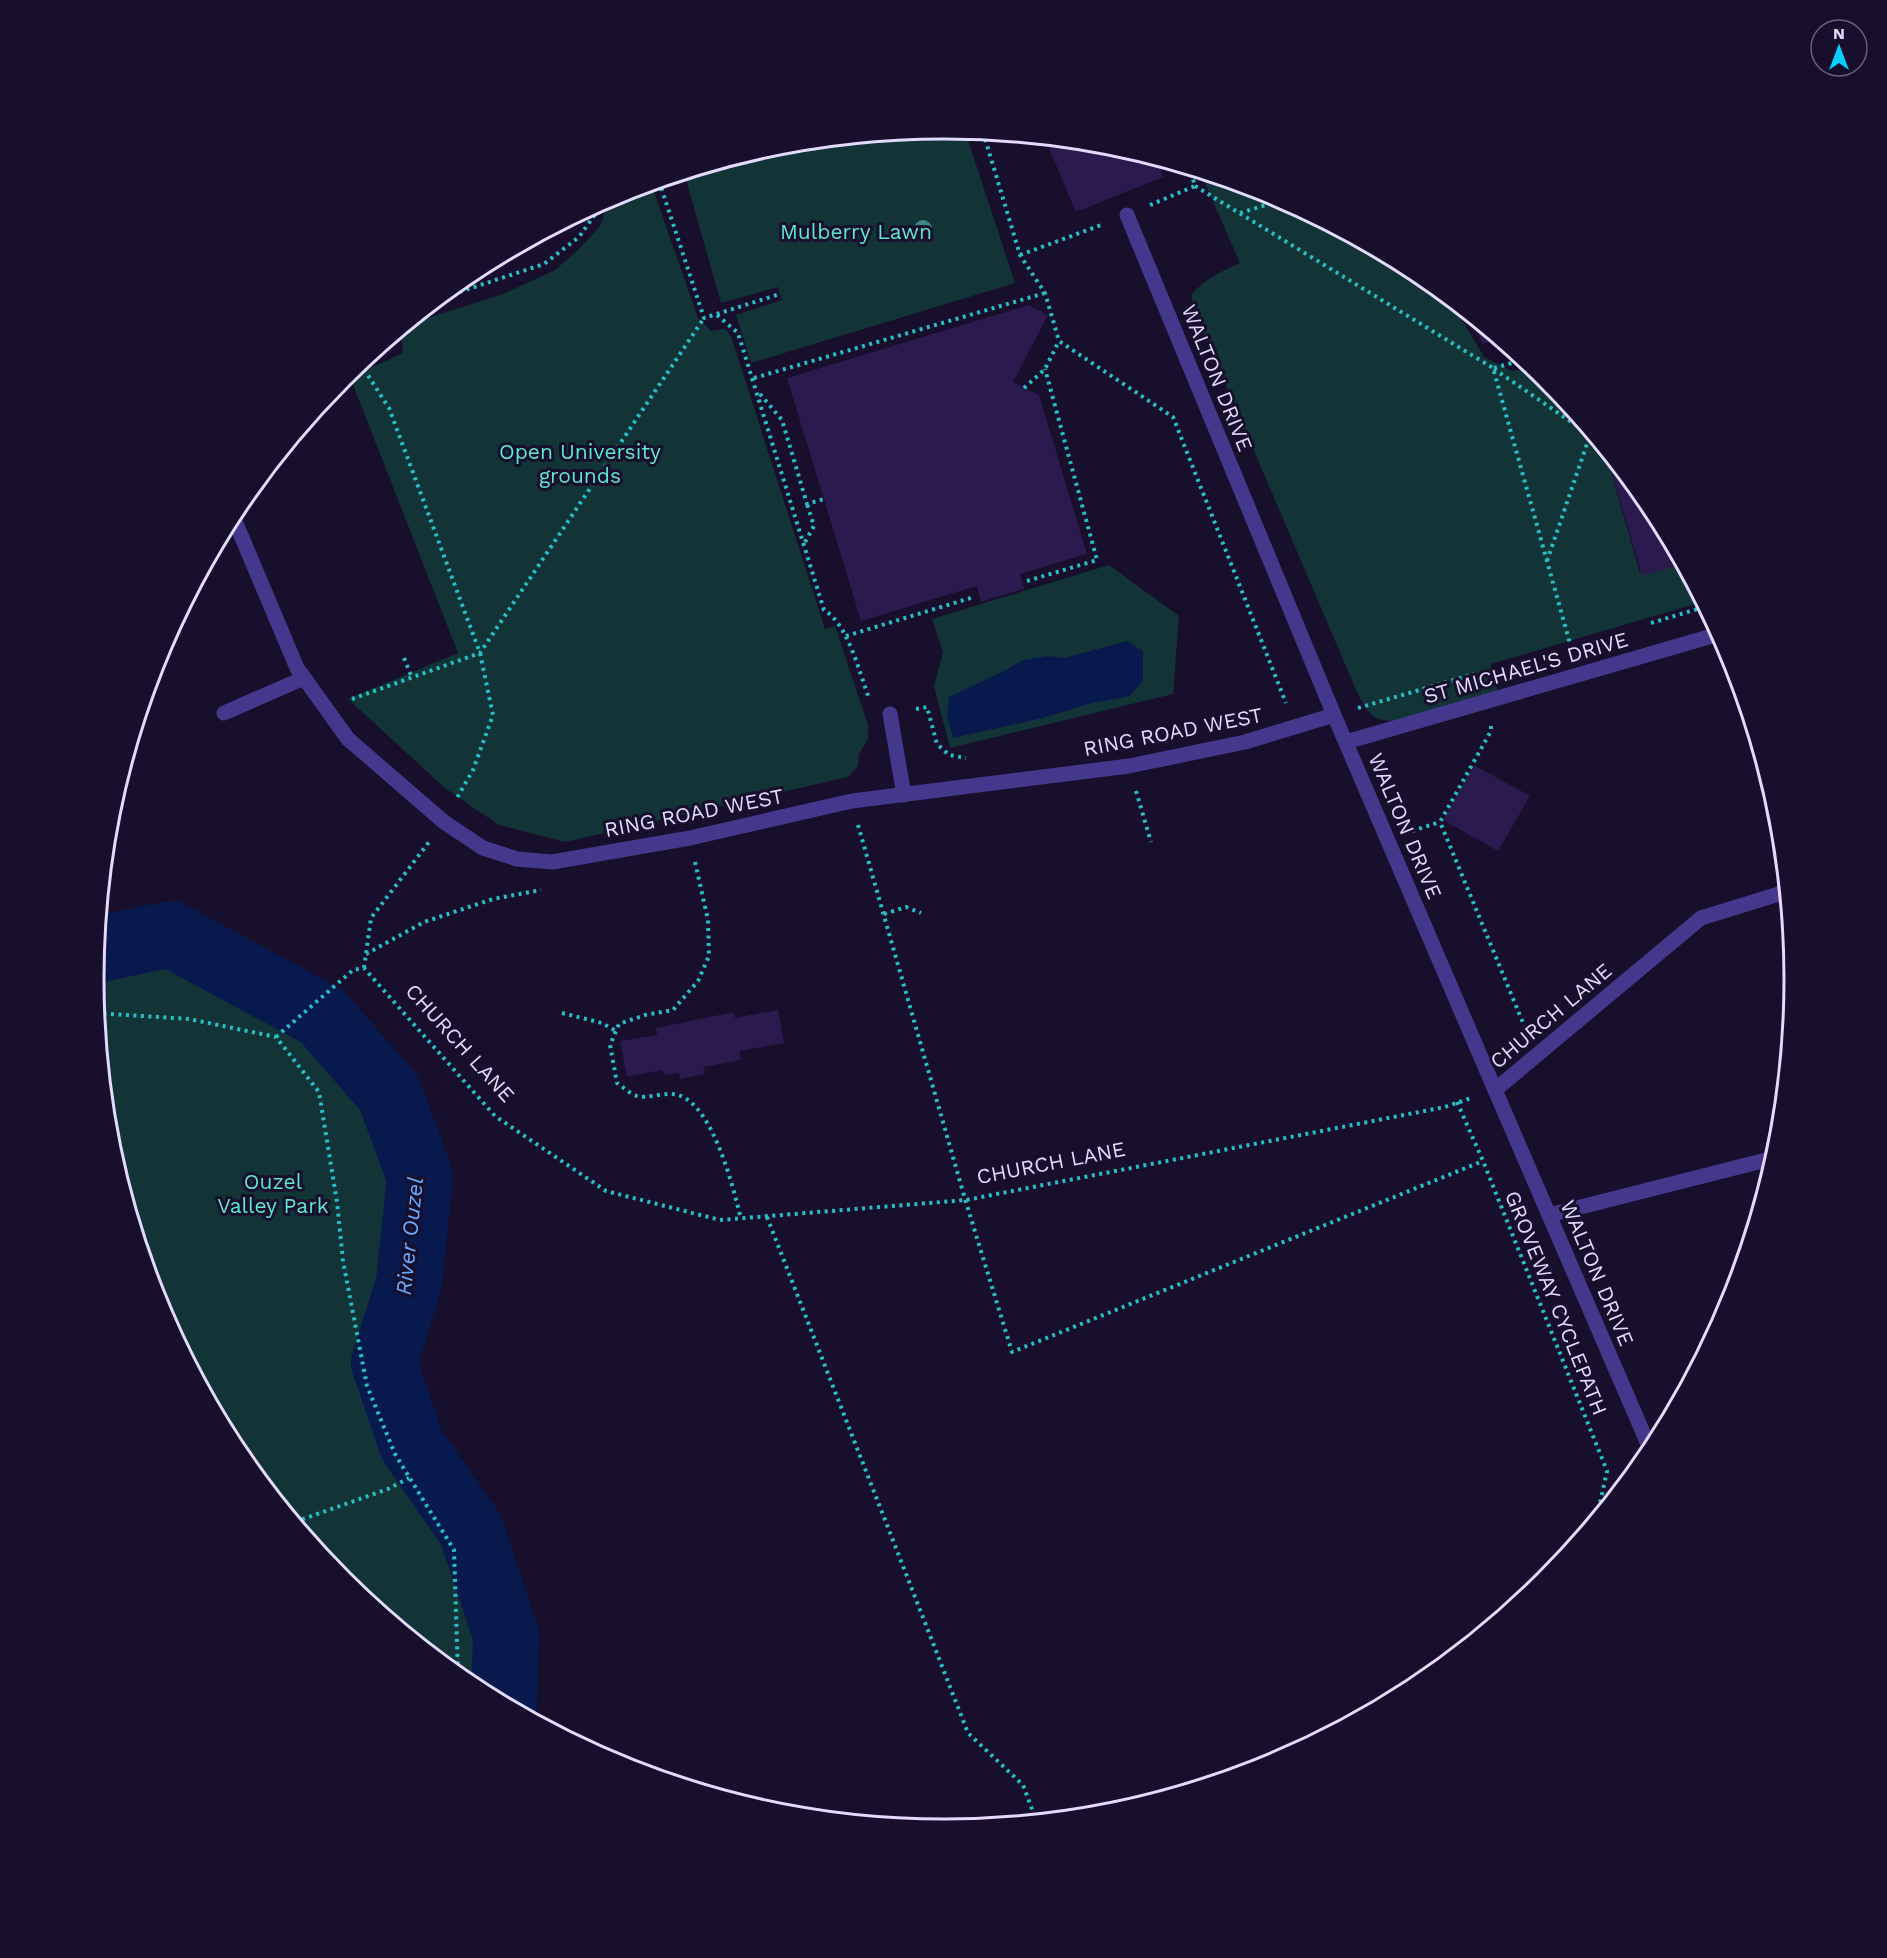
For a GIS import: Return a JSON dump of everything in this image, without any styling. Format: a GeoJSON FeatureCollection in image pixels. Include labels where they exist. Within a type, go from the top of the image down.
{"type":"FeatureCollection","features":[{"type":"Feature","properties":{"kind":"street","name":"WALTON DRIVE"},"geometry":{"type":"LineString","coordinates":[[1127,215],[1334,715],[1646,1439]]}},
{"type":"Feature","properties":{"kind":"street","name":"RING ROAD WEST"},"geometry":{"type":"LineString","coordinates":[[237,525],[297,668],[348,739],[444,822],[483,848],[518,859],[552,862],[690,838],[852,801],[1129,766],[1245,742],[1334,715]]}},
{"type":"Feature","properties":{"kind":"street","name":"ST MICHAEL'S DRIVE"},"geometry":{"type":"LineString","coordinates":[[1346,742],[1710,637]]}},
{"type":"Feature","properties":{"kind":"street"},"geometry":{"type":"LineString","coordinates":[[224,713],[304,678]]}},
{"type":"Feature","properties":{"kind":"street"},"geometry":{"type":"LineString","coordinates":[[890,714],[904,795]]}},
{"type":"Feature","properties":{"kind":"street","name":"CHURCH LANE"},"geometry":{"type":"LineString","coordinates":[[1495,1090],[1701,918],[1779,894]]}},
{"type":"Feature","properties":{"kind":"street"},"geometry":{"type":"LineString","coordinates":[[1549,1215],[1763,1161]]}},
{"type":"Feature","properties":{"kind":"path"},"geometry":{"type":"LineString","coordinates":[[986,141],[1020,255],[1045,293],[1059,341],[1173,417],[1295,726]]}},
{"type":"Feature","properties":{"kind":"path"},"geometry":{"type":"LineString","coordinates":[[1193,178],[1195,186],[1493,368],[1572,422]]}},
{"type":"Feature","properties":{"kind":"path"},"geometry":{"type":"LineString","coordinates":[[1020,255],[1127,215],[1195,186]]}},
{"type":"Feature","properties":{"kind":"path"},"geometry":{"type":"LineString","coordinates":[[661,188],[704,318]]}},
{"type":"Feature","properties":{"kind":"path"},"geometry":{"type":"LineString","coordinates":[[1239,213],[1268,204]]}},
{"type":"Feature","properties":{"kind":"path"},"geometry":{"type":"LineString","coordinates":[[464,291],[544,264],[579,237],[594,216]]}},
{"type":"Feature","properties":{"kind":"path"},"geometry":{"type":"LineString","coordinates":[[754,378],[1045,293]]}},
{"type":"Feature","properties":{"kind":"path"},"geometry":{"type":"LineString","coordinates":[[327,709],[480,653],[704,318],[780,294]]}},
{"type":"Feature","properties":{"kind":"path"},"geometry":{"type":"LineString","coordinates":[[717,315],[738,333],[754,378],[824,610],[832,615],[846,636],[974,597]]}},
{"type":"Feature","properties":{"kind":"path"},"geometry":{"type":"LineString","coordinates":[[1024,388],[1045,369],[1059,341]]}},
{"type":"Feature","properties":{"kind":"path"},"geometry":{"type":"LineString","coordinates":[[1493,368],[1513,363]]}},
{"type":"Feature","properties":{"kind":"path"},"geometry":{"type":"LineString","coordinates":[[1493,368],[1571,647]]}},
{"type":"Feature","properties":{"kind":"path"},"geometry":{"type":"LineString","coordinates":[[1027,581],[1097,560],[1045,369]]}},
{"type":"Feature","properties":{"kind":"path"},"geometry":{"type":"LineString","coordinates":[[276,1037],[346,975],[353,970],[364,968],[371,918],[444,822],[473,770],[493,715],[480,653],[389,408],[365,371]]}},
{"type":"Feature","properties":{"kind":"path"},"geometry":{"type":"LineString","coordinates":[[758,391],[782,420],[814,526],[805,544]]}},
{"type":"Feature","properties":{"kind":"path"},"geometry":{"type":"LineString","coordinates":[[1547,562],[1588,441]]}},
{"type":"Feature","properties":{"kind":"path"},"geometry":{"type":"LineString","coordinates":[[807,504],[824,499]]}},
{"type":"Feature","properties":{"kind":"path"},"geometry":{"type":"LineString","coordinates":[[404,658],[412,678]]}},
{"type":"Feature","properties":{"kind":"path"},"geometry":{"type":"LineString","coordinates":[[1495,699],[1491,731],[1440,822],[1537,1056]]}},
{"type":"Feature","properties":{"kind":"path"},"geometry":{"type":"LineString","coordinates":[[890,714],[927,707],[937,744],[949,755],[969,758]]}},
{"type":"Feature","properties":{"kind":"path"},"geometry":{"type":"LineString","coordinates":[[852,801],[1012,1352],[1483,1161]]}},
{"type":"Feature","properties":{"kind":"path"},"geometry":{"type":"LineString","coordinates":[[690,838],[708,920],[709,956],[698,981],[673,1010],[645,1015],[619,1024],[610,1045],[617,1083],[636,1096],[678,1094],[696,1105],[712,1130],[724,1161],[741,1219]]}},
{"type":"Feature","properties":{"kind":"path"},"geometry":{"type":"LineString","coordinates":[[366,955],[424,922],[493,899],[551,888]]}},
{"type":"Feature","properties":{"kind":"path"},"geometry":{"type":"LineString","coordinates":[[884,914],[906,907],[921,914]]}},
{"type":"Feature","properties":{"kind":"path","name":"CHURCH LANE"},"geometry":{"type":"LineString","coordinates":[[364,968],[495,1116],[606,1191],[720,1220],[966,1200],[1434,1109],[1495,1090]]}},
{"type":"Feature","properties":{"kind":"path"},"geometry":{"type":"LineString","coordinates":[[562,1013],[602,1023],[616,1031]]}},
{"type":"Feature","properties":{"kind":"path"},"geometry":{"type":"LineString","coordinates":[[105,1014],[189,1019],[276,1037],[319,1092],[337,1203],[343,1261],[367,1386],[395,1454],[454,1550],[458,1663]]}},
{"type":"Feature","properties":{"kind":"path","name":"GROVEWAY CYCLEPATH"},"geometry":{"type":"LineString","coordinates":[[1457,1102],[1483,1161],[1607,1471],[1600,1502]]}},
{"type":"Feature","properties":{"kind":"path"},"geometry":{"type":"LineString","coordinates":[[767,1217],[968,1733],[1023,1785],[1034,1814]]}},
{"type":"Feature","properties":{"kind":"path"},"geometry":{"type":"LineString","coordinates":[[301,1520],[388,1489],[409,1478]]}},
{"type":"Feature","properties":{"kind":"green space","name":"Mulberry Lawn"},"geometry":{"type":"Polygon","coordinates":[[[968,140],[1015,283],[751,363],[736,315],[782,300],[778,287],[721,303],[686,180],[780,155],[834,146],[889,141],[968,140]]]}},
{"type":"Feature","properties":{"kind":"green space"},"geometry":{"type":"Polygon","coordinates":[[[1204,181],[1265,203],[1364,252],[1410,281],[1461,318],[1484,357],[1512,371],[1520,369],[1575,425],[1610,468],[1640,573],[1672,561],[1695,604],[1491,664],[1498,692],[1400,721],[1383,720],[1373,716],[1357,692],[1196,315],[1191,295],[1213,276],[1240,263],[1204,181]]]}},
{"type":"Feature","properties":{"kind":"green space","name":"Open University grounds"},"geometry":{"type":"Polygon","coordinates":[[[654,191],[698,318],[711,331],[725,329],[731,336],[825,629],[835,626],[868,725],[868,739],[859,754],[858,766],[848,777],[565,842],[499,825],[446,789],[348,699],[458,653],[352,383],[369,367],[403,353],[401,338],[424,319],[503,294],[555,270],[600,226],[605,211],[654,191]]]}},
{"type":"Feature","properties":{"kind":"green space"},"geometry":{"type":"Polygon","coordinates":[[[1109,565],[1179,616],[1173,694],[950,748],[934,686],[943,652],[932,619],[1109,565]]]}},
{"type":"Feature","properties":{"kind":"green space","name":"Ouzel Valley Park"},"geometry":{"type":"Polygon","coordinates":[[[170,934],[275,977],[300,995],[389,1093],[420,1177],[409,1283],[384,1363],[412,1445],[471,1530],[506,1635],[504,1694],[432,1645],[390,1611],[312,1533],[245,1446],[190,1351],[167,1300],[148,1249],[132,1196],[120,1143],[105,1034],[105,948],[170,934]]]}},
{"type":"Feature","properties":{"kind":"water"},"geometry":{"type":"Polygon","coordinates":[[[1127,641],[1143,651],[1143,681],[1130,696],[1088,704],[1043,718],[953,738],[947,715],[949,697],[1023,660],[1047,656],[1064,658],[1127,641]]]}},
{"type":"Feature","properties":{"kind":"building"},"geometry":{"type":"Polygon","coordinates":[[[1048,146],[1107,155],[1159,168],[1163,177],[1076,212],[1048,146]]]}},
{"type":"Feature","properties":{"kind":"building"},"geometry":{"type":"Polygon","coordinates":[[[1029,305],[1048,315],[1013,382],[1039,395],[1087,554],[1020,574],[1024,589],[981,602],[977,586],[861,621],[787,378],[1029,305]]]}},
{"type":"Feature","properties":{"kind":"building"},"geometry":{"type":"Polygon","coordinates":[[[1479,332],[1490,341],[1482,344],[1479,332]]]}},
{"type":"Feature","properties":{"kind":"building"},"geometry":{"type":"Polygon","coordinates":[[[1611,469],[1642,512],[1675,566],[1642,576],[1611,469]]]}},
{"type":"Feature","properties":{"kind":"building"},"geometry":{"type":"Polygon","coordinates":[[[1474,765],[1530,796],[1498,851],[1443,820],[1474,765]]]}},
{"type":"Feature","properties":{"kind":"building"},"geometry":{"type":"Polygon","coordinates":[[[778,1010],[784,1043],[740,1051],[741,1060],[703,1067],[705,1074],[680,1079],[679,1073],[664,1075],[662,1070],[627,1077],[620,1041],[657,1035],[656,1028],[734,1012],[735,1018],[778,1010]]]}},
{"type":"Feature","properties":{"kind":"waterway","name":"River Ouzel"},"geometry":{"type":"LineString","coordinates":[[105,948],[170,934],[322,1016],[389,1093],[420,1177],[409,1283],[384,1363],[412,1445],[471,1530],[506,1635],[504,1694]]}}]}
